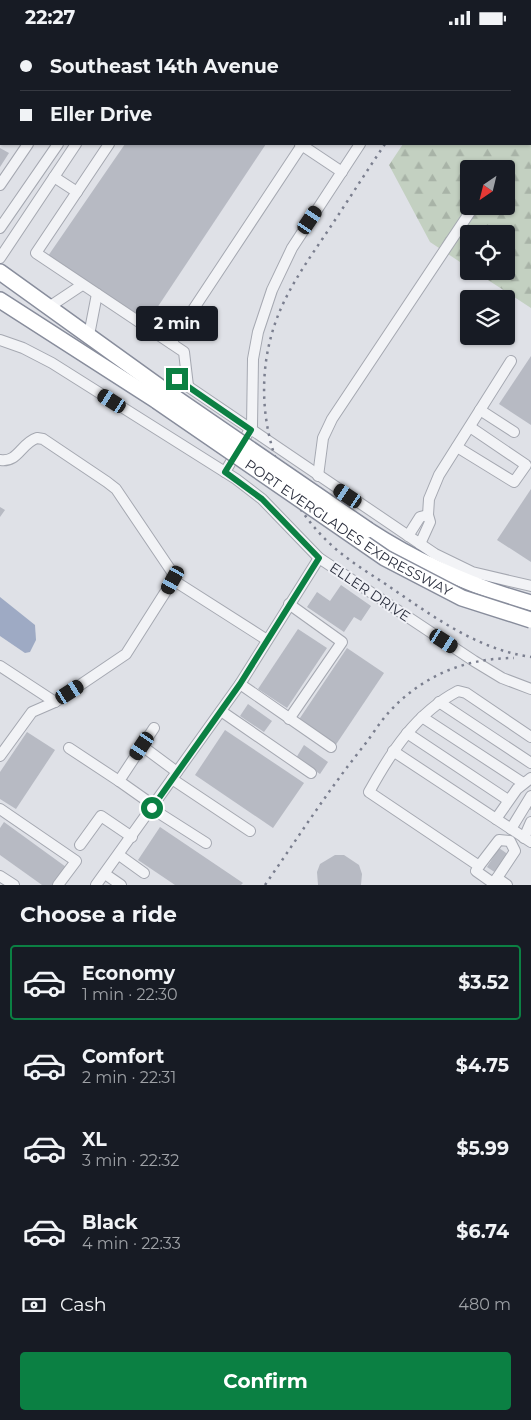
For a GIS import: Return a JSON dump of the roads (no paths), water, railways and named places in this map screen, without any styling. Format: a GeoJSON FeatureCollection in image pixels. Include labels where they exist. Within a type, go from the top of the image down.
{"type":"FeatureCollection","features":[{"type":"Feature","properties":{"kind":"highway","name":"PORT EVERGLADES EXPRESSWAY"},"geometry":{"type":"LineString","coordinates":[[0,272],[89,335],[160,396],[385,559],[462,598],[531,620]]}},
{"type":"Feature","properties":{"kind":"highway","name":"PORT EVERGLADES EXPRESSWAY"},"geometry":{"type":"LineString","coordinates":[[0,300],[160,396],[368,531],[409,555],[478,587],[531,603]]}},
{"type":"Feature","properties":{"kind":"street"},"geometry":{"type":"LineString","coordinates":[[0,228],[57,145]]}},
{"type":"Feature","properties":{"kind":"street"},"geometry":{"type":"LineString","coordinates":[[0,258],[75,145]]}},
{"type":"Feature","properties":{"kind":"street"},"geometry":{"type":"LineString","coordinates":[[108,145],[36,253],[184,352],[188,386]]}},
{"type":"Feature","properties":{"kind":"street"},"geometry":{"type":"LineString","coordinates":[[171,343],[300,145]]}},
{"type":"Feature","properties":{"kind":"street"},"geometry":{"type":"LineString","coordinates":[[302,145],[342,172]]}},
{"type":"Feature","properties":{"kind":"street"},"geometry":{"type":"LineString","coordinates":[[225,472],[251,430],[253,418],[251,387],[253,359],[266,305],[292,247],[359,145]]}},
{"type":"Feature","properties":{"kind":"street"},"geometry":{"type":"LineString","coordinates":[[0,185],[26,147]]}},
{"type":"Feature","properties":{"kind":"street"},"geometry":{"type":"LineString","coordinates":[[54,177],[77,193]]}},
{"type":"Feature","properties":{"kind":"street"},"geometry":{"type":"LineString","coordinates":[[318,476],[323,437],[332,419],[468,215]]}},
{"type":"Feature","properties":{"kind":"street"},"geometry":{"type":"LineString","coordinates":[[49,307],[82,285]]}},
{"type":"Feature","properties":{"kind":"street"},"geometry":{"type":"LineString","coordinates":[[89,335],[97,294]]}},
{"type":"Feature","properties":{"kind":"street","name":"ELLER DRIVE"},"geometry":{"type":"LineString","coordinates":[[0,340],[23,348],[52,363],[225,472],[262,499],[319,558],[474,661],[502,677],[531,689]]}},
{"type":"Feature","properties":{"kind":"street"},"geometry":{"type":"LineString","coordinates":[[420,544],[430,523],[428,515],[429,499],[439,475],[511,361]]}},
{"type":"Feature","properties":{"kind":"street"},"geometry":{"type":"LineString","coordinates":[[177,379],[318,476],[446,560],[472,572],[531,587]]}},
{"type":"Feature","properties":{"kind":"street"},"geometry":{"type":"LineString","coordinates":[[480,410],[514,432]]}},
{"type":"Feature","properties":{"kind":"street"},"geometry":{"type":"LineString","coordinates":[[457,447],[514,482],[526,465],[470,427]]}},
{"type":"Feature","properties":{"kind":"street"},"geometry":{"type":"LineString","coordinates":[[0,460],[8,461],[16,457],[25,444],[37,437],[43,439],[107,482],[116,489],[152,542],[172,572],[173,580],[126,653],[55,702],[32,712],[0,757]]}},
{"type":"Feature","properties":{"kind":"street"},"geometry":{"type":"LineString","coordinates":[[408,536],[420,517],[428,515]]}},
{"type":"Feature","properties":{"kind":"street"},"geometry":{"type":"LineString","coordinates":[[96,885],[240,684],[319,558]]}},
{"type":"Feature","properties":{"kind":"street"},"geometry":{"type":"LineString","coordinates":[[173,580],[267,640]]}},
{"type":"Feature","properties":{"kind":"street"},"geometry":{"type":"LineString","coordinates":[[289,719],[342,642],[290,604]]}},
{"type":"Feature","properties":{"kind":"street"},"geometry":{"type":"LineString","coordinates":[[0,666],[55,702]]}},
{"type":"Feature","properties":{"kind":"street"},"geometry":{"type":"LineString","coordinates":[[240,684],[331,747]]}},
{"type":"Feature","properties":{"kind":"street"},"geometry":{"type":"LineString","coordinates":[[479,866],[369,792],[393,751],[407,733],[439,702],[458,691],[462,691],[531,737]]}},
{"type":"Feature","properties":{"kind":"street"},"geometry":{"type":"LineString","coordinates":[[439,702],[531,763]]}},
{"type":"Feature","properties":{"kind":"street"},"geometry":{"type":"LineString","coordinates":[[221,711],[311,773]]}},
{"type":"Feature","properties":{"kind":"street"},"geometry":{"type":"LineString","coordinates":[[422,717],[527,781],[508,801],[496,819]]}},
{"type":"Feature","properties":{"kind":"street"},"geometry":{"type":"LineString","coordinates":[[119,781],[154,728]]}},
{"type":"Feature","properties":{"kind":"street"},"geometry":{"type":"LineString","coordinates":[[407,733],[508,801]]}},
{"type":"Feature","properties":{"kind":"street"},"geometry":{"type":"LineString","coordinates":[[142,746],[175,775],[250,831]]}},
{"type":"Feature","properties":{"kind":"street"},"geometry":{"type":"LineString","coordinates":[[69,748],[206,843]]}},
{"type":"Feature","properties":{"kind":"street"},"geometry":{"type":"LineString","coordinates":[[393,751],[496,819],[524,833]]}},
{"type":"Feature","properties":{"kind":"street"},"geometry":{"type":"LineString","coordinates":[[524,833],[499,840],[476,871],[493,883],[497,878],[515,851],[524,833],[527,809],[524,805],[531,797]]}},
{"type":"Feature","properties":{"kind":"street"},"geometry":{"type":"LineString","coordinates":[[0,809],[76,861],[58,885]]}},
{"type":"Feature","properties":{"kind":"street"},"geometry":{"type":"LineString","coordinates":[[80,845],[101,816],[132,837]]}},
{"type":"Feature","properties":{"kind":"street"},"geometry":{"type":"LineString","coordinates":[[119,855],[144,873]]}},
{"type":"Feature","properties":{"kind":"street"},"geometry":{"type":"LineString","coordinates":[[105,874],[121,885]]}},
{"type":"Feature","properties":{"kind":"street"},"geometry":{"type":"LineString","coordinates":[[0,876],[14,885]]}},
{"type":"Feature","properties":{"kind":"street"},"geometry":{"type":"LineString","coordinates":[[497,878],[507,885]]}},
{"type":"Feature","properties":{"kind":"water"},"geometry":{"type":"Polygon","coordinates":[[[0,597],[35,625],[36,640],[30,652],[25,653],[0,636],[0,597]]]}},
{"type":"Feature","properties":{"kind":"railway"},"geometry":{"type":"LineString","coordinates":[[384,145],[306,263],[282,306],[271,336],[265,367],[264,399],[268,430],[276,460],[289,489],[305,516],[326,540],[347,558],[418,607],[454,629],[510,653],[531,657]]}},
{"type":"Feature","properties":{"kind":"railway"},"geometry":{"type":"LineString","coordinates":[[265,885],[337,781],[385,716],[402,699],[430,679],[446,671],[478,661],[514,658]]}}]}
